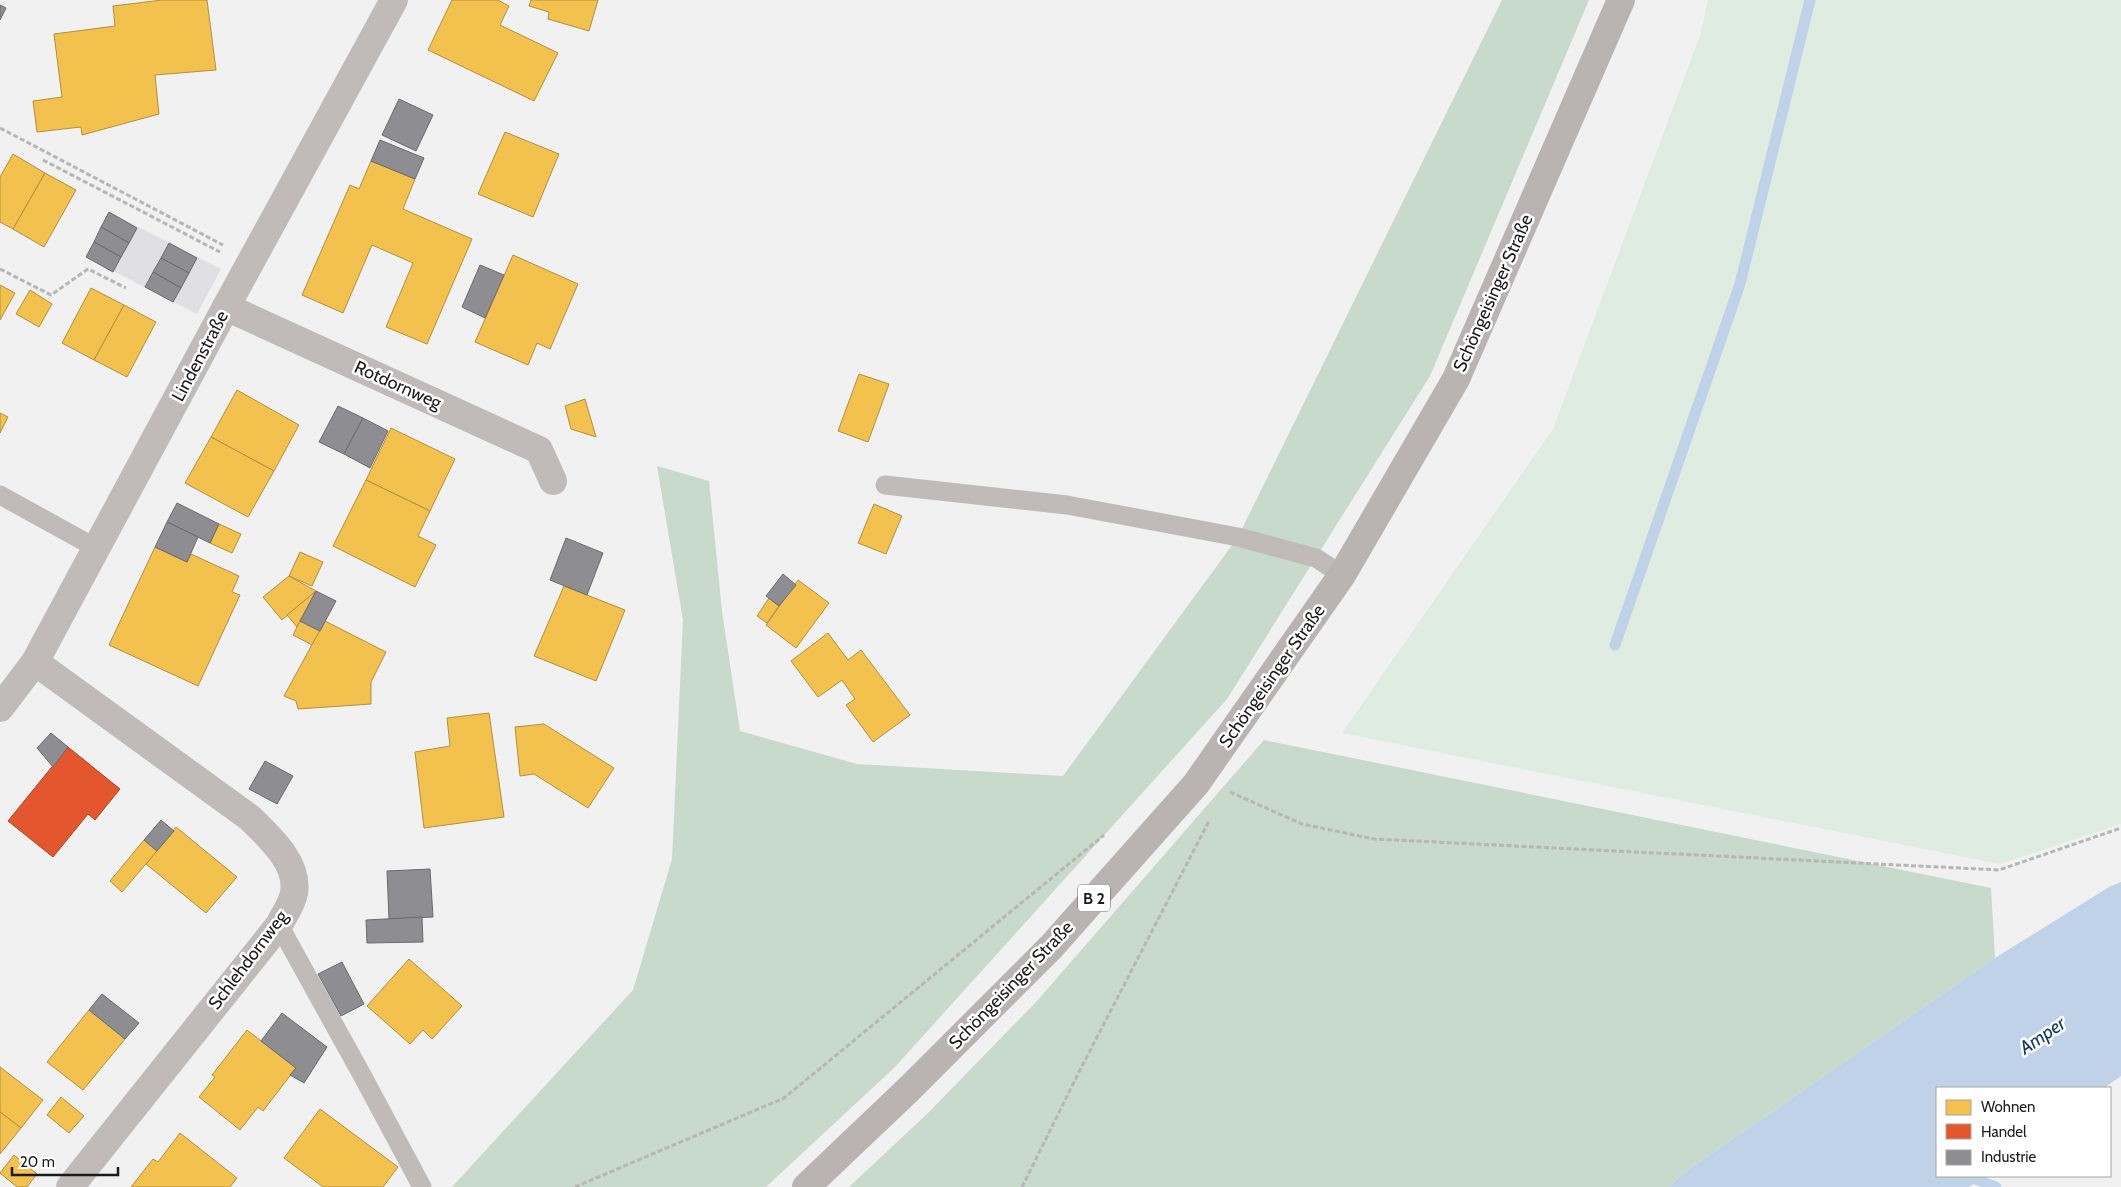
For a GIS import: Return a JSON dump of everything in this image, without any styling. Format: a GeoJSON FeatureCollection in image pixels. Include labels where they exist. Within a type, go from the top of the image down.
{"type":"FeatureCollection","features":[{"type":"Feature","properties":{"kind":"main road","name":"Schöngeisinger Straße"},"geometry":{"type":"LineString","coordinates":[[806,1187],[908,1090],[1051,947],[1196,784],[1342,574],[1456,379],[1621,0]]}},
{"type":"Feature","properties":{"kind":"street","name":"Lindenstraße"},"geometry":{"type":"LineString","coordinates":[[0,708],[35,662],[394,0]]}},
{"type":"Feature","properties":{"kind":"street","name":"Rotdornweg"},"geometry":{"type":"LineString","coordinates":[[226,307],[539,450],[553,481]]}},
{"type":"Feature","properties":{"kind":"street","name":"Schlehdornweg"},"geometry":{"type":"LineString","coordinates":[[35,662],[250,818],[273,841],[290,865],[295,881],[294,895],[279,925],[70,1187]]}},
{"type":"Feature","properties":{"kind":"lane"},"geometry":{"type":"LineString","coordinates":[[885,485],[1067,505],[1229,535],[1316,558],[1342,574]]}},
{"type":"Feature","properties":{"kind":"lane"},"geometry":{"type":"LineString","coordinates":[[0,495],[96,548]]}},
{"type":"Feature","properties":{"kind":"lane"},"geometry":{"type":"LineString","coordinates":[[279,925],[422,1187]]}},
{"type":"Feature","properties":{"kind":"path"},"geometry":{"type":"LineString","coordinates":[[0,128],[250,263]]}},
{"type":"Feature","properties":{"kind":"path"},"geometry":{"type":"LineString","coordinates":[[43,160],[250,263]]}},
{"type":"Feature","properties":{"kind":"path"},"geometry":{"type":"LineString","coordinates":[[0,269],[51,295],[88,269],[126,288]]}},
{"type":"Feature","properties":{"kind":"path"},"geometry":{"type":"LineString","coordinates":[[1196,784],[1225,790],[1302,824],[1374,839],[1998,870],[2121,828]]}},
{"type":"Feature","properties":{"kind":"path"},"geometry":{"type":"LineString","coordinates":[[1022,1187],[1079,1072],[1212,816]]}},
{"type":"Feature","properties":{"kind":"path"},"geometry":{"type":"LineString","coordinates":[[575,1187],[784,1098],[1111,829]]}},
{"type":"Feature","properties":{"kind":"shaded area"},"geometry":{"type":"Polygon","coordinates":[[[1708,0],[2121,0],[2121,824],[2000,864],[1342,733],[1553,429],[1701,33],[1708,0]]]}},
{"type":"Feature","properties":{"kind":"shaded area"},"geometry":{"type":"Polygon","coordinates":[[[109,212],[221,269],[197,314],[86,257],[109,212]]]}},
{"type":"Feature","properties":{"kind":"green space"},"geometry":{"type":"Polygon","coordinates":[[[1502,0],[1589,0],[1430,376],[1227,699],[895,1067],[766,1187],[452,1187],[633,990],[672,859],[683,620],[657,466],[709,481],[722,611],[740,731],[857,764],[1063,776],[1238,537],[1502,0]]]}},
{"type":"Feature","properties":{"kind":"green space"},"geometry":{"type":"Polygon","coordinates":[[[1264,740],[1991,888],[1995,958],[1685,1172],[1669,1187],[849,1187],[927,1114],[1037,1001],[1264,740]]]}},
{"type":"Feature","properties":{"kind":"water","name":"Amper"},"geometry":{"type":"Polygon","coordinates":[[[2121,882],[2121,1076],[2105,1087],[1936,1087],[1936,1177],[1983,1177],[1969,1187],[1669,1187],[1685,1172],[1995,958],[2109,887],[2121,882]]]}},
{"type":"Feature","properties":{"kind":"building: Wohnen"},"geometry":{"type":"Polygon","coordinates":[[[162,0],[207,0],[216,70],[155,75],[159,114],[82,135],[81,127],[37,132],[33,101],[62,97],[54,34],[115,26],[113,6],[162,0]]]}},
{"type":"Feature","properties":{"kind":"building: Wohnen"},"geometry":{"type":"Polygon","coordinates":[[[452,0],[498,0],[509,6],[500,25],[558,53],[534,101],[428,50],[452,0]]]}},
{"type":"Feature","properties":{"kind":"building: Wohnen"},"geometry":{"type":"Polygon","coordinates":[[[531,0],[598,0],[589,31],[548,19],[549,12],[529,6],[531,0]]]}},
{"type":"Feature","properties":{"kind":"building: Wohnen"},"geometry":{"type":"Polygon","coordinates":[[[505,132],[559,154],[533,217],[478,194],[505,132]]]}},
{"type":"Feature","properties":{"kind":"building: Wohnen"},"geometry":{"type":"Polygon","coordinates":[[[13,154],[45,173],[13,229],[0,222],[0,177],[13,154]]]}},
{"type":"Feature","properties":{"kind":"building: Wohnen"},"geometry":{"type":"Polygon","coordinates":[[[371,161],[415,179],[403,209],[472,239],[427,344],[386,327],[413,263],[372,245],[343,313],[302,295],[350,185],[359,189],[371,161]]]}},
{"type":"Feature","properties":{"kind":"building: Wohnen"},"geometry":{"type":"Polygon","coordinates":[[[45,173],[76,190],[44,247],[13,229],[45,173]]]}},
{"type":"Feature","properties":{"kind":"building: Wohnen"},"geometry":{"type":"Polygon","coordinates":[[[513,255],[578,284],[550,349],[537,343],[528,365],[475,342],[513,255]]]}},
{"type":"Feature","properties":{"kind":"building: Wohnen"},"geometry":{"type":"Polygon","coordinates":[[[0,285],[15,293],[0,320],[0,285]]]}},
{"type":"Feature","properties":{"kind":"building: Wohnen"},"geometry":{"type":"Polygon","coordinates":[[[91,288],[124,305],[94,360],[62,343],[91,288]]]}},
{"type":"Feature","properties":{"kind":"building: Wohnen"},"geometry":{"type":"Polygon","coordinates":[[[30,290],[52,304],[39,327],[16,314],[30,290]]]}},
{"type":"Feature","properties":{"kind":"building: Wohnen"},"geometry":{"type":"Polygon","coordinates":[[[124,305],[156,322],[127,377],[94,360],[124,305]]]}},
{"type":"Feature","properties":{"kind":"building: Wohnen"},"geometry":{"type":"Polygon","coordinates":[[[859,374],[889,384],[868,442],[838,431],[859,374]]]}},
{"type":"Feature","properties":{"kind":"building: Wohnen"},"geometry":{"type":"Polygon","coordinates":[[[237,390],[299,425],[274,471],[211,437],[237,390]]]}},
{"type":"Feature","properties":{"kind":"building: Wohnen"},"geometry":{"type":"Polygon","coordinates":[[[585,399],[596,437],[571,429],[565,406],[585,399]]]}},
{"type":"Feature","properties":{"kind":"building: Wohnen"},"geometry":{"type":"Polygon","coordinates":[[[0,413],[8,417],[0,433],[0,413]]]}},
{"type":"Feature","properties":{"kind":"building: Wohnen"},"geometry":{"type":"Polygon","coordinates":[[[391,428],[455,459],[430,511],[366,480],[391,428]]]}},
{"type":"Feature","properties":{"kind":"building: Wohnen"},"geometry":{"type":"Polygon","coordinates":[[[211,437],[274,471],[248,517],[185,483],[211,437]]]}},
{"type":"Feature","properties":{"kind":"building: Wohnen"},"geometry":{"type":"Polygon","coordinates":[[[366,480],[430,511],[418,536],[436,545],[415,587],[333,546],[366,480]]]}},
{"type":"Feature","properties":{"kind":"building: Wohnen"},"geometry":{"type":"Polygon","coordinates":[[[874,504],[902,516],[886,554],[858,543],[874,504]]]}},
{"type":"Feature","properties":{"kind":"building: Wohnen"},"geometry":{"type":"Polygon","coordinates":[[[219,524],[241,534],[232,553],[210,543],[219,524]]]}},
{"type":"Feature","properties":{"kind":"building: Wohnen"},"geometry":{"type":"Polygon","coordinates":[[[155,547],[187,562],[191,554],[239,576],[232,592],[240,595],[198,686],[109,645],[155,547]]]}},
{"type":"Feature","properties":{"kind":"building: Wohnen"},"geometry":{"type":"Polygon","coordinates":[[[300,552],[323,562],[312,586],[289,576],[300,552]]]}},
{"type":"Feature","properties":{"kind":"building: Wohnen"},"geometry":{"type":"Polygon","coordinates":[[[289,576],[316,591],[282,620],[263,597],[289,576]]]}},
{"type":"Feature","properties":{"kind":"building: Wohnen"},"geometry":{"type":"Polygon","coordinates":[[[798,580],[829,603],[796,648],[766,625],[798,580]]]}},
{"type":"Feature","properties":{"kind":"building: Wohnen"},"geometry":{"type":"Polygon","coordinates":[[[564,586],[625,610],[596,681],[534,656],[564,586]]]}},
{"type":"Feature","properties":{"kind":"building: Wohnen"},"geometry":{"type":"Polygon","coordinates":[[[316,591],[300,621],[297,627],[287,615],[316,591]]]}},
{"type":"Feature","properties":{"kind":"building: Wohnen"},"geometry":{"type":"Polygon","coordinates":[[[769,598],[779,606],[767,623],[757,616],[769,598]]]}},
{"type":"Feature","properties":{"kind":"building: Wohnen"},"geometry":{"type":"Polygon","coordinates":[[[300,621],[320,631],[312,645],[293,635],[300,621]]]}},
{"type":"Feature","properties":{"kind":"building: Wohnen"},"geometry":{"type":"Polygon","coordinates":[[[325,621],[386,652],[371,682],[371,704],[298,709],[296,701],[284,696],[325,621]]]}},
{"type":"Feature","properties":{"kind":"building: Wohnen"},"geometry":{"type":"Polygon","coordinates":[[[828,633],[848,660],[861,650],[910,715],[873,742],[846,705],[855,699],[842,680],[818,697],[791,661],[828,633]]]}},
{"type":"Feature","properties":{"kind":"building: Wohnen"},"geometry":{"type":"Polygon","coordinates":[[[489,713],[504,817],[424,828],[415,752],[450,746],[447,718],[489,713]]]}},
{"type":"Feature","properties":{"kind":"building: Wohnen"},"geometry":{"type":"Polygon","coordinates":[[[544,724],[614,768],[588,808],[534,774],[520,776],[515,727],[544,724]]]}},
{"type":"Feature","properties":{"kind":"building: Wohnen"},"geometry":{"type":"Polygon","coordinates":[[[176,827],[237,877],[206,913],[146,864],[176,827]]]}},
{"type":"Feature","properties":{"kind":"building: Wohnen"},"geometry":{"type":"Polygon","coordinates":[[[144,840],[157,851],[122,892],[110,881],[144,840]]]}},
{"type":"Feature","properties":{"kind":"building: Wohnen"},"geometry":{"type":"Polygon","coordinates":[[[409,959],[462,1006],[432,1039],[423,1030],[410,1044],[367,1006],[409,959]]]}},
{"type":"Feature","properties":{"kind":"building: Wohnen"},"geometry":{"type":"Polygon","coordinates":[[[89,1010],[125,1039],[83,1090],[47,1062],[89,1010]]]}},
{"type":"Feature","properties":{"kind":"building: Wohnen"},"geometry":{"type":"Polygon","coordinates":[[[247,1030],[296,1068],[263,1111],[258,1107],[240,1130],[199,1097],[215,1077],[212,1075],[247,1030]]]}},
{"type":"Feature","properties":{"kind":"building: Wohnen"},"geometry":{"type":"Polygon","coordinates":[[[0,1067],[43,1100],[21,1128],[0,1112],[0,1067]]]}},
{"type":"Feature","properties":{"kind":"building: Wohnen"},"geometry":{"type":"Polygon","coordinates":[[[61,1097],[84,1116],[69,1133],[47,1115],[61,1097]]]}},
{"type":"Feature","properties":{"kind":"building: Wohnen"},"geometry":{"type":"Polygon","coordinates":[[[320,1109],[398,1167],[383,1187],[323,1187],[284,1158],[320,1109]]]}},
{"type":"Feature","properties":{"kind":"building: Wohnen"},"geometry":{"type":"Polygon","coordinates":[[[0,1112],[21,1128],[0,1154],[0,1112]]]}},
{"type":"Feature","properties":{"kind":"building: Wohnen"},"geometry":{"type":"Polygon","coordinates":[[[180,1133],[237,1178],[230,1187],[131,1187],[153,1159],[158,1162],[180,1133]]]}},
{"type":"Feature","properties":{"kind":"building: Wohnen"},"geometry":{"type":"Polygon","coordinates":[[[14,1155],[37,1174],[27,1187],[17,1187],[0,1173],[14,1155]]]}},
{"type":"Feature","properties":{"kind":"building: Handel"},"geometry":{"type":"Polygon","coordinates":[[[68,747],[120,789],[95,820],[88,814],[53,857],[8,821],[68,747]]]}},
{"type":"Feature","properties":{"kind":"building: Industrie"},"geometry":{"type":"Polygon","coordinates":[[[0,5],[6,8],[0,20],[0,5]]]}},
{"type":"Feature","properties":{"kind":"building: Industrie"},"geometry":{"type":"Polygon","coordinates":[[[399,99],[433,115],[416,151],[382,135],[399,99]]]}},
{"type":"Feature","properties":{"kind":"building: Industrie"},"geometry":{"type":"Polygon","coordinates":[[[380,140],[424,158],[415,179],[371,161],[380,140]]]}},
{"type":"Feature","properties":{"kind":"building: Industrie"},"geometry":{"type":"Polygon","coordinates":[[[109,212],[137,228],[129,243],[101,227],[109,212]]]}},
{"type":"Feature","properties":{"kind":"building: Industrie"},"geometry":{"type":"Polygon","coordinates":[[[101,227],[129,243],[121,257],[94,242],[101,227]]]}},
{"type":"Feature","properties":{"kind":"building: Industrie"},"geometry":{"type":"Polygon","coordinates":[[[94,242],[121,257],[113,272],[86,257],[94,242]]]}},
{"type":"Feature","properties":{"kind":"building: Industrie"},"geometry":{"type":"Polygon","coordinates":[[[169,243],[197,258],[189,273],[161,258],[169,243]]]}},
{"type":"Feature","properties":{"kind":"building: Industrie"},"geometry":{"type":"Polygon","coordinates":[[[161,258],[189,273],[181,288],[153,272],[161,258]]]}},
{"type":"Feature","properties":{"kind":"building: Industrie"},"geometry":{"type":"Polygon","coordinates":[[[480,265],[504,275],[485,318],[462,307],[480,265]]]}},
{"type":"Feature","properties":{"kind":"building: Industrie"},"geometry":{"type":"Polygon","coordinates":[[[153,272],[181,288],[173,302],[145,287],[153,272]]]}},
{"type":"Feature","properties":{"kind":"building: Industrie"},"geometry":{"type":"Polygon","coordinates":[[[338,406],[363,418],[344,454],[319,442],[338,406]]]}},
{"type":"Feature","properties":{"kind":"building: Industrie"},"geometry":{"type":"Polygon","coordinates":[[[363,418],[388,431],[370,468],[344,454],[363,418]]]}},
{"type":"Feature","properties":{"kind":"building: Industrie"},"geometry":{"type":"Polygon","coordinates":[[[177,503],[219,524],[210,543],[167,522],[177,503]]]}},
{"type":"Feature","properties":{"kind":"building: Industrie"},"geometry":{"type":"Polygon","coordinates":[[[167,522],[198,537],[187,562],[155,547],[167,522]]]}},
{"type":"Feature","properties":{"kind":"building: Industrie"},"geometry":{"type":"Polygon","coordinates":[[[566,538],[603,553],[587,595],[550,580],[566,538]]]}},
{"type":"Feature","properties":{"kind":"building: Industrie"},"geometry":{"type":"Polygon","coordinates":[[[783,574],[796,585],[779,606],[766,596],[783,574]]]}},
{"type":"Feature","properties":{"kind":"building: Industrie"},"geometry":{"type":"Polygon","coordinates":[[[316,591],[336,601],[320,631],[300,621],[316,591]]]}},
{"type":"Feature","properties":{"kind":"building: Industrie"},"geometry":{"type":"Polygon","coordinates":[[[51,733],[68,747],[53,767],[37,748],[51,733]]]}},
{"type":"Feature","properties":{"kind":"building: Industrie"},"geometry":{"type":"Polygon","coordinates":[[[265,761],[293,776],[277,804],[249,789],[265,761]]]}},
{"type":"Feature","properties":{"kind":"building: Industrie"},"geometry":{"type":"Polygon","coordinates":[[[161,820],[174,831],[157,851],[144,840],[161,820]]]}},
{"type":"Feature","properties":{"kind":"building: Industrie"},"geometry":{"type":"Polygon","coordinates":[[[430,869],[433,917],[389,919],[387,871],[430,869]]]}},
{"type":"Feature","properties":{"kind":"building: Industrie"},"geometry":{"type":"Polygon","coordinates":[[[422,917],[423,942],[367,943],[366,920],[422,917]]]}},
{"type":"Feature","properties":{"kind":"building: Industrie"},"geometry":{"type":"Polygon","coordinates":[[[342,962],[364,1004],[341,1016],[318,974],[342,962]]]}},
{"type":"Feature","properties":{"kind":"building: Industrie"},"geometry":{"type":"Polygon","coordinates":[[[102,994],[139,1023],[125,1039],[89,1010],[102,994]]]}},
{"type":"Feature","properties":{"kind":"building: Industrie"},"geometry":{"type":"Polygon","coordinates":[[[282,1013],[327,1047],[304,1083],[290,1075],[296,1068],[261,1041],[282,1013]]]}},
{"type":"Feature","properties":{"kind":"waterway"},"geometry":{"type":"LineString","coordinates":[[1615,645],[1740,284],[1810,0]]}},
{"type":"Feature","properties":{"kind":"waterway"},"geometry":{"type":"LineString","coordinates":[[1971,1177],[1996,1187]]}}]}
